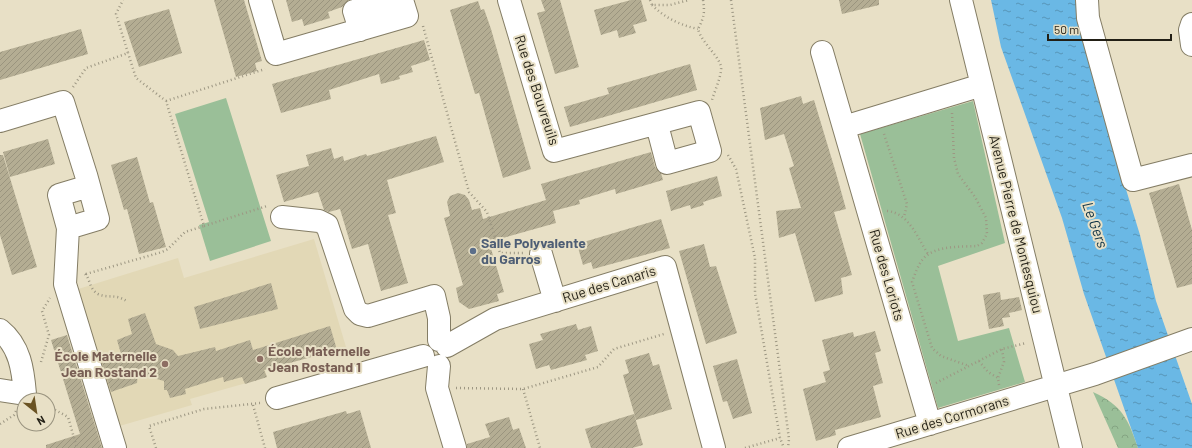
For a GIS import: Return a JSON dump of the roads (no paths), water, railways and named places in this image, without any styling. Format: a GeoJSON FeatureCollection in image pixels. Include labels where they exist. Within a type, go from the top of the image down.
{"type":"FeatureCollection","features":[{"type":"Feature","properties":{"kind":"street"},"geometry":{"type":"LineString","coordinates":[[260,0],[276,54],[360,30],[405,8]]}},
{"type":"Feature","properties":{"kind":"street"},"geometry":{"type":"LineString","coordinates":[[360,30],[354,11],[392,0]]}},
{"type":"Feature","properties":{"kind":"street","name":"Rue des Bouvreuils"},"geometry":{"type":"LineString","coordinates":[[509,0],[554,151],[656,125]]}},
{"type":"Feature","properties":{"kind":"street","name":"Avenue Pierre de Montesquiou"},"geometry":{"type":"LineString","coordinates":[[961,0],[1071,448]]}},
{"type":"Feature","properties":{"kind":"street"},"geometry":{"type":"LineString","coordinates":[[1087,0],[1088,18],[1133,180],[1192,165]]}},
{"type":"Feature","properties":{"kind":"street"},"geometry":{"type":"LineString","coordinates":[[1192,24],[1190,30],[1192,45]]}},
{"type":"Feature","properties":{"kind":"street","name":"Rue des Loriots"},"geometry":{"type":"LineString","coordinates":[[822,52],[930,424]]}},
{"type":"Feature","properties":{"kind":"street"},"geometry":{"type":"LineString","coordinates":[[844,126],[982,85]]}},
{"type":"Feature","properties":{"kind":"street"},"geometry":{"type":"LineString","coordinates":[[0,121],[63,102],[98,219],[68,228]]}},
{"type":"Feature","properties":{"kind":"street"},"geometry":{"type":"LineString","coordinates":[[89,186],[59,195],[68,228],[65,284],[115,448]]}},
{"type":"Feature","properties":{"kind":"street"},"geometry":{"type":"LineString","coordinates":[[277,398],[431,361],[444,364],[450,356],[443,343],[434,296],[368,316],[360,314],[355,310],[327,225],[320,221],[282,217]]}},
{"type":"Feature","properties":{"kind":"street"},"geometry":{"type":"LineString","coordinates":[[541,254],[555,301]]}},
{"type":"Feature","properties":{"kind":"street","name":"Rue des Canaris"},"geometry":{"type":"LineString","coordinates":[[443,343],[496,319],[665,267],[714,448]]}},
{"type":"Feature","properties":{"kind":"street"},"geometry":{"type":"LineString","coordinates":[[0,330],[14,346],[18,354],[23,371],[25,394],[0,390]]}},
{"type":"Feature","properties":{"kind":"street","name":"Rue des Cormorans"},"geometry":{"type":"LineString","coordinates":[[858,447],[1056,387],[1189,340]]}},
{"type":"Feature","properties":{"kind":"street"},"geometry":{"type":"LineString","coordinates":[[431,361],[437,388],[455,448]]}},
{"type":"Feature","properties":{"kind":"water","name":"Le Gers"},"geometry":{"type":"Polygon","coordinates":[[[991,0],[1075,0],[1113,147],[1140,235],[1156,301],[1192,404],[1192,448],[1138,448],[1084,294],[1062,218],[1001,47],[991,0]]]}},
{"type":"Feature","properties":{"kind":"place","name":"Salle Polyvalente du Garros"},"geometry":{"type":"Point","coordinates":[473,251]}},
{"type":"Feature","properties":{"kind":"place","name":"École Maternelle Jean Rostand 1"},"geometry":{"type":"Point","coordinates":[260,359]}},
{"type":"Feature","properties":{"kind":"place","name":"École Maternelle Jean Rostand 2"},"geometry":{"type":"Point","coordinates":[165,364]}}]}
